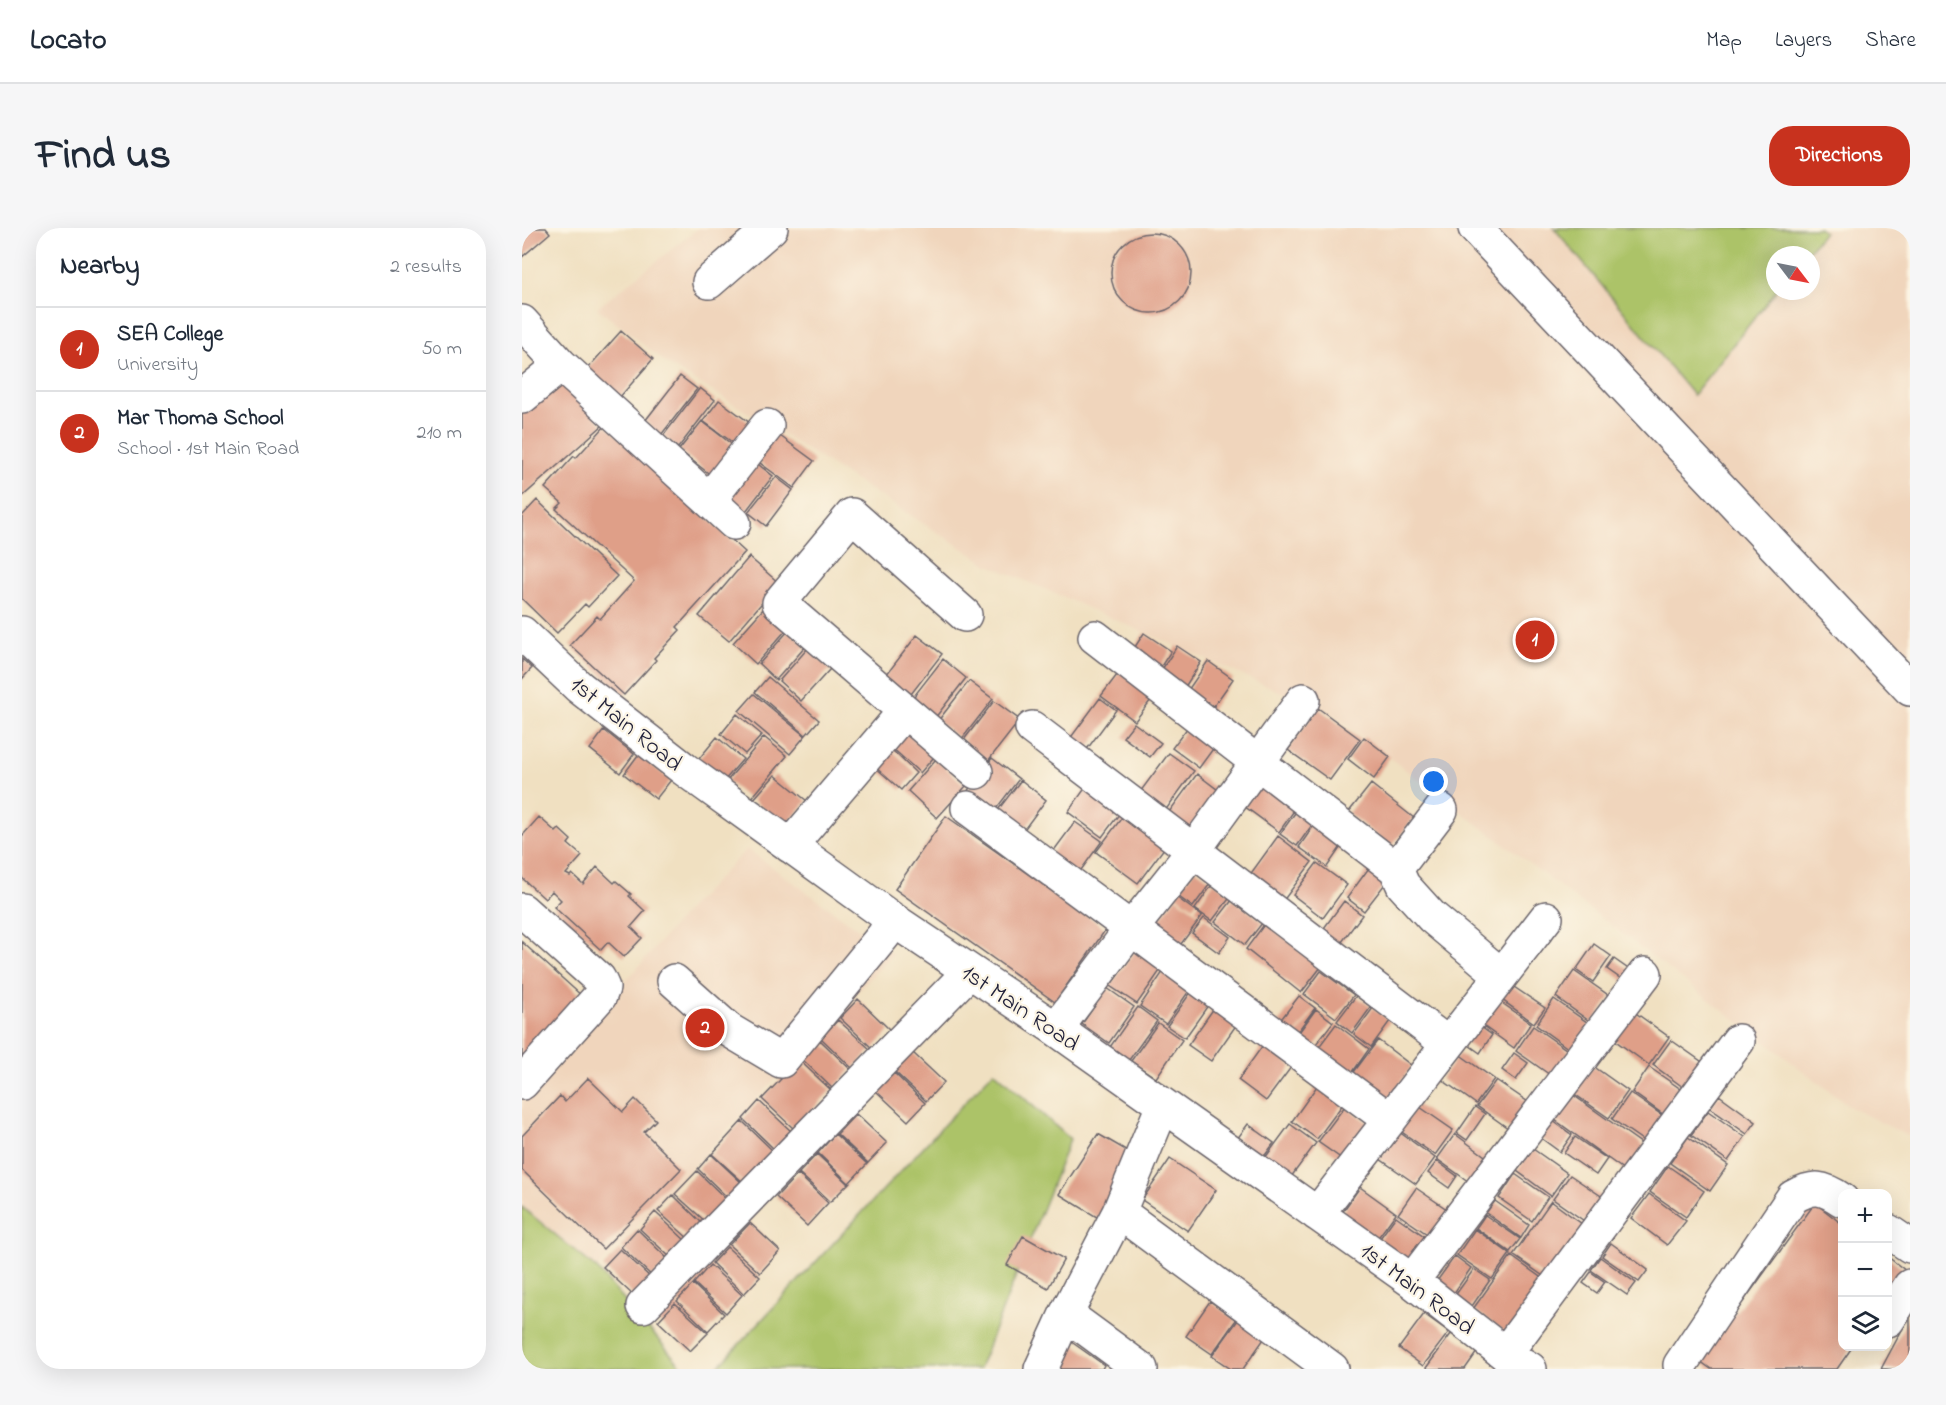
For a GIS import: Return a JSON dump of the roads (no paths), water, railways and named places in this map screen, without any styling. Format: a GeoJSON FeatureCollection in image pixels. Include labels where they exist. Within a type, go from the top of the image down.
{"type":"FeatureCollection","features":[{"type":"Feature","properties":{"kind":"street"},"geometry":{"type":"LineString","coordinates":[[708,282],[771,228]]}},
{"type":"Feature","properties":{"kind":"street"},"geometry":{"type":"LineString","coordinates":[[1492,235],[1910,689]]}},
{"type":"Feature","properties":{"kind":"street"},"geometry":{"type":"LineString","coordinates":[[522,322],[561,365],[734,523]]}},
{"type":"Feature","properties":{"kind":"street"},"geometry":{"type":"LineString","coordinates":[[522,397],[561,365]]}},
{"type":"Feature","properties":{"kind":"street"},"geometry":{"type":"LineString","coordinates":[[710,500],[767,426]]}},
{"type":"Feature","properties":{"kind":"street"},"geometry":{"type":"LineString","coordinates":[[965,615],[852,515],[779,603],[976,772]]}},
{"type":"Feature","properties":{"kind":"street","name":"1st Main Road"},"geometry":{"type":"LineString","coordinates":[[522,633],[579,687],[684,769],[892,919],[1056,1029],[1412,1281],[1518,1361]]}},
{"type":"Feature","properties":{"kind":"street"},"geometry":{"type":"LineString","coordinates":[[1095,637],[1396,869],[1403,885],[1432,917],[1501,975]]}},
{"type":"Feature","properties":{"kind":"street"},"geometry":{"type":"LineString","coordinates":[[1056,1029],[1194,850],[1303,700]]}},
{"type":"Feature","properties":{"kind":"street"},"geometry":{"type":"LineString","coordinates":[[790,846],[905,711]]}},
{"type":"Feature","properties":{"kind":"street"},"geometry":{"type":"LineString","coordinates":[[1032,728],[1448,1044]]}},
{"type":"Feature","properties":{"kind":"street"},"geometry":{"type":"LineString","coordinates":[[968,808],[1390,1120]]}},
{"type":"Feature","properties":{"kind":"street"},"geometry":{"type":"LineString","coordinates":[[1396,869],[1441,810]]}},
{"type":"Feature","properties":{"kind":"street"},"geometry":{"type":"LineString","coordinates":[[522,910],[599,979],[603,988],[600,996],[522,1083]]}},
{"type":"Feature","properties":{"kind":"street"},"geometry":{"type":"LineString","coordinates":[[1317,1214],[1546,918]]}},
{"type":"Feature","properties":{"kind":"street"},"geometry":{"type":"LineString","coordinates":[[674,981],[729,1030],[781,1061],[884,935],[892,919]]}},
{"type":"Feature","properties":{"kind":"street"},"geometry":{"type":"LineString","coordinates":[[643,1306],[969,972]]}},
{"type":"Feature","properties":{"kind":"street"},"geometry":{"type":"LineString","coordinates":[[1412,1281],[1645,974]]}},
{"type":"Feature","properties":{"kind":"street"},"geometry":{"type":"LineString","coordinates":[[1518,1361],[1738,1041]]}},
{"type":"Feature","properties":{"kind":"street"},"geometry":{"type":"LineString","coordinates":[[1041,1369],[1066,1314],[1119,1212],[1163,1105]]}},
{"type":"Feature","properties":{"kind":"street"},"geometry":{"type":"LineString","coordinates":[[1673,1368],[1793,1197],[1806,1190],[1818,1189],[1829,1191],[1838,1197]]}},
{"type":"Feature","properties":{"kind":"street"},"geometry":{"type":"LineString","coordinates":[[1119,1212],[1332,1369]]}},
{"type":"Feature","properties":{"kind":"street"},"geometry":{"type":"LineString","coordinates":[[1892,1234],[1910,1246]]}},
{"type":"Feature","properties":{"kind":"street"},"geometry":{"type":"LineString","coordinates":[[1892,1313],[1910,1286]]}},
{"type":"Feature","properties":{"kind":"street"},"geometry":{"type":"LineString","coordinates":[[1066,1314],[1141,1369]]}},
{"type":"Feature","properties":{"kind":"place","name":"SEA College"},"geometry":{"type":"Point","coordinates":[1535,640]}},
{"type":"Feature","properties":{"kind":"place","name":"Mar Thoma School"},"geometry":{"type":"Point","coordinates":[705,1028]}}]}
